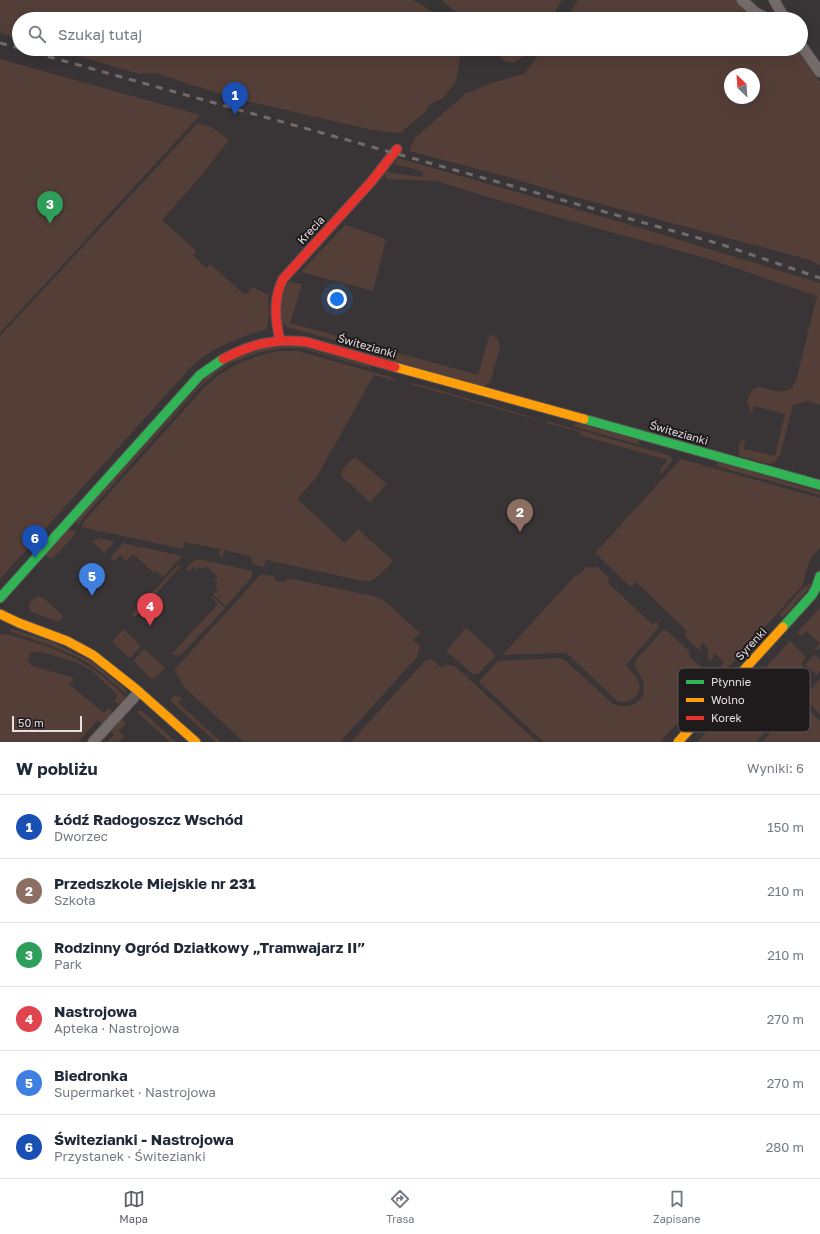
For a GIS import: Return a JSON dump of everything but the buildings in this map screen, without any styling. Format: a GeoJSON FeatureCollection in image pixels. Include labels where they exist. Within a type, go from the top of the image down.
{"type":"FeatureCollection","features":[{"type":"Feature","properties":{"kind":"street"},"geometry":{"type":"LineString","coordinates":[[742,0],[755,12]]}},
{"type":"Feature","properties":{"kind":"street"},"geometry":{"type":"LineString","coordinates":[[774,0],[781,12]]}},
{"type":"Feature","properties":{"kind":"street"},"geometry":{"type":"LineString","coordinates":[[808,55],[820,72]]}},
{"type":"Feature","properties":{"kind":"street","name":"Krecia"},"geometry":{"type":"LineString","coordinates":[[280,340],[277,328],[275,299],[283,279],[370,182],[397,149]]}},
{"type":"Feature","properties":{"kind":"street","name":"Świtezianki"},"geometry":{"type":"LineString","coordinates":[[0,598],[200,376],[231,354],[254,346],[280,340],[307,342],[820,486]]}},
{"type":"Feature","properties":{"kind":"street","name":"Syrenki"},"geometry":{"type":"LineString","coordinates":[[745,668],[812,595],[820,576]]}},
{"type":"Feature","properties":{"kind":"street"},"geometry":{"type":"LineString","coordinates":[[0,614],[13,621],[81,647],[103,660],[196,742]]}},
{"type":"Feature","properties":{"kind":"street"},"geometry":{"type":"LineString","coordinates":[[93,742],[139,692]]}},
{"type":"Feature","properties":{"kind":"street","name":"Syrenki"},"geometry":{"type":"LineString","coordinates":[[678,742],[687,732]]}},
{"type":"Feature","properties":{"kind":"shaded area"},"geometry":{"type":"Polygon","coordinates":[[[0,0],[412,0],[432,12],[12,12],[12,37],[0,33],[0,0]]]}},
{"type":"Feature","properties":{"kind":"shaded area"},"geometry":{"type":"Polygon","coordinates":[[[442,0],[562,0],[554,12],[455,12],[442,0]]]}},
{"type":"Feature","properties":{"kind":"shaded area"},"geometry":{"type":"Polygon","coordinates":[[[578,0],[737,0],[747,12],[570,12],[578,0]]]}},
{"type":"Feature","properties":{"kind":"shaded area"},"geometry":{"type":"Polygon","coordinates":[[[77,56],[460,56],[455,83],[443,98],[429,105],[425,112],[400,133],[372,130],[238,99],[157,73],[140,74],[77,56]]]}},
{"type":"Feature","properties":{"kind":"shaded area"},"geometry":{"type":"Polygon","coordinates":[[[500,56],[524,56],[514,63],[504,61],[500,56]]]}},
{"type":"Feature","properties":{"kind":"shaded area"},"geometry":{"type":"Polygon","coordinates":[[[538,56],[803,56],[820,82],[820,265],[810,260],[409,151],[415,138],[465,94],[492,83],[524,74],[538,56]]]}},
{"type":"Feature","properties":{"kind":"shaded area"},"geometry":{"type":"Polygon","coordinates":[[[0,59],[200,115],[0,333],[0,59]]]}},
{"type":"Feature","properties":{"kind":"shaded area"},"geometry":{"type":"Polygon","coordinates":[[[197,124],[210,126],[229,140],[201,176],[162,220],[196,251],[193,255],[206,268],[210,264],[245,295],[253,287],[268,295],[269,314],[267,329],[217,348],[191,367],[0,579],[0,336],[197,124]]]}},
{"type":"Feature","properties":{"kind":"shaded area"},"geometry":{"type":"Polygon","coordinates":[[[398,158],[624,223],[820,283],[820,405],[808,401],[793,405],[780,455],[775,462],[770,464],[739,456],[738,449],[740,443],[742,440],[745,440],[744,449],[775,456],[785,414],[754,406],[752,413],[749,405],[747,404],[748,398],[754,389],[760,387],[780,392],[789,390],[796,381],[817,296],[709,259],[535,211],[436,181],[387,179],[385,174],[386,172],[422,177],[423,172],[421,171],[394,164],[398,158]]]}},
{"type":"Feature","properties":{"kind":"shaded area"},"geometry":{"type":"Polygon","coordinates":[[[345,225],[386,239],[373,291],[301,272],[345,225]]]}},
{"type":"Feature","properties":{"kind":"shaded area"},"geometry":{"type":"Polygon","coordinates":[[[288,282],[302,284],[290,323],[478,375],[490,334],[498,339],[500,346],[491,380],[484,386],[380,357],[381,353],[351,345],[352,342],[346,340],[345,343],[287,327],[285,324],[282,325],[280,302],[288,282]]]}},
{"type":"Feature","properties":{"kind":"shaded area"},"geometry":{"type":"Polygon","coordinates":[[[297,346],[370,366],[370,368],[296,348],[282,348],[257,353],[231,363],[217,372],[199,388],[83,518],[78,526],[76,521],[208,376],[238,357],[267,348],[297,346]]]}},
{"type":"Feature","properties":{"kind":"shaded area"},"geometry":{"type":"Polygon","coordinates":[[[280,351],[297,351],[390,377],[400,382],[374,375],[316,478],[297,499],[345,543],[358,529],[393,561],[381,573],[368,582],[266,560],[264,567],[253,564],[250,556],[224,550],[223,557],[219,556],[220,549],[184,542],[183,549],[81,527],[85,520],[210,382],[228,369],[247,360],[280,351]]]}},
{"type":"Feature","properties":{"kind":"shaded area"},"geometry":{"type":"Polygon","coordinates":[[[406,383],[417,384],[535,418],[534,419],[406,383]]]}},
{"type":"Feature","properties":{"kind":"shaded area"},"geometry":{"type":"Polygon","coordinates":[[[547,421],[671,456],[672,461],[660,475],[660,469],[668,460],[583,436],[578,431],[546,423],[547,421]]]}},
{"type":"Feature","properties":{"kind":"shaded area"},"geometry":{"type":"Polygon","coordinates":[[[576,423],[638,440],[640,445],[573,426],[576,423]]]}},
{"type":"Feature","properties":{"kind":"shaded area"},"geometry":{"type":"Polygon","coordinates":[[[355,457],[387,484],[370,502],[341,476],[341,471],[355,457]]]}},
{"type":"Feature","properties":{"kind":"shaded area"},"geometry":{"type":"Polygon","coordinates":[[[681,459],[820,498],[820,548],[811,558],[802,586],[728,668],[721,668],[723,661],[714,653],[712,661],[707,657],[709,649],[702,642],[700,651],[685,636],[686,630],[636,582],[631,587],[595,553],[681,459]]]}},
{"type":"Feature","properties":{"kind":"shaded area"},"geometry":{"type":"Polygon","coordinates":[[[719,462],[820,492],[820,495],[716,466],[719,462]]]}},
{"type":"Feature","properties":{"kind":"shaded area"},"geometry":{"type":"Polygon","coordinates":[[[68,530],[76,531],[72,538],[52,559],[50,559],[46,555],[68,530]]]}},
{"type":"Feature","properties":{"kind":"shaded area"},"geometry":{"type":"Polygon","coordinates":[[[99,538],[113,541],[113,544],[104,553],[92,541],[99,538]]]}},
{"type":"Feature","properties":{"kind":"shaded area"},"geometry":{"type":"Polygon","coordinates":[[[122,543],[182,556],[163,577],[156,571],[154,573],[133,554],[126,561],[120,555],[114,561],[110,558],[122,543]]]}},
{"type":"Feature","properties":{"kind":"shaded area"},"geometry":{"type":"Polygon","coordinates":[[[198,559],[252,571],[252,577],[226,606],[213,595],[218,590],[215,586],[218,583],[215,580],[217,576],[206,566],[203,569],[200,566],[197,570],[193,567],[189,571],[186,568],[198,559]]]}},
{"type":"Feature","properties":{"kind":"shaded area"},"geometry":{"type":"Polygon","coordinates":[[[178,565],[181,568],[179,568],[135,617],[132,614],[178,565]]]}},
{"type":"Feature","properties":{"kind":"shaded area"},"geometry":{"type":"Polygon","coordinates":[[[586,567],[597,567],[610,579],[607,582],[652,624],[657,622],[658,624],[657,629],[626,665],[637,678],[640,685],[640,690],[635,698],[627,702],[617,701],[565,653],[504,655],[504,653],[575,576],[580,574],[586,567]]]}},
{"type":"Feature","properties":{"kind":"shaded area"},"geometry":{"type":"Polygon","coordinates":[[[261,574],[274,576],[275,581],[278,582],[285,582],[288,578],[382,599],[420,633],[413,640],[420,646],[417,657],[340,742],[244,742],[185,688],[175,671],[175,669],[261,574]]]}},
{"type":"Feature","properties":{"kind":"shaded area"},"geometry":{"type":"Polygon","coordinates":[[[814,582],[783,617],[779,615],[804,587],[814,582]]]}},
{"type":"Feature","properties":{"kind":"shaded area"},"geometry":{"type":"Polygon","coordinates":[[[212,596],[225,608],[181,655],[171,655],[218,604],[211,597],[212,596]]]}},
{"type":"Feature","properties":{"kind":"shaded area"},"geometry":{"type":"Polygon","coordinates":[[[37,597],[42,597],[61,614],[61,620],[57,621],[31,612],[29,607],[30,603],[37,597]]]}},
{"type":"Feature","properties":{"kind":"shaded area"},"geometry":{"type":"Polygon","coordinates":[[[820,608],[820,643],[806,631],[801,636],[797,632],[820,608]]]}},
{"type":"Feature","properties":{"kind":"shaded area"},"geometry":{"type":"Polygon","coordinates":[[[8,628],[50,641],[89,660],[124,688],[127,695],[105,676],[82,660],[58,648],[12,632],[8,628]]]}},
{"type":"Feature","properties":{"kind":"shaded area"},"geometry":{"type":"Polygon","coordinates":[[[466,628],[493,652],[495,656],[478,674],[473,674],[446,651],[466,628]]]}},
{"type":"Feature","properties":{"kind":"shaded area"},"geometry":{"type":"Polygon","coordinates":[[[123,629],[141,646],[131,657],[128,657],[113,643],[123,629]]]}},
{"type":"Feature","properties":{"kind":"shaded area"},"geometry":{"type":"Polygon","coordinates":[[[663,630],[667,631],[690,652],[689,656],[702,668],[678,668],[678,722],[660,742],[544,742],[479,682],[498,661],[560,658],[566,661],[612,703],[628,706],[638,702],[643,693],[644,687],[644,683],[636,668],[635,661],[663,630]]]}},
{"type":"Feature","properties":{"kind":"shaded area"},"geometry":{"type":"Polygon","coordinates":[[[0,634],[11,635],[62,652],[91,668],[114,686],[126,698],[122,703],[117,703],[114,701],[118,695],[91,670],[76,662],[37,651],[30,653],[28,658],[32,666],[74,678],[69,684],[104,713],[109,708],[112,714],[103,725],[98,720],[78,742],[0,742],[0,634]]]}},
{"type":"Feature","properties":{"kind":"shaded area"},"geometry":{"type":"Polygon","coordinates":[[[790,641],[806,657],[801,663],[804,666],[802,668],[765,668],[790,641]]]}},
{"type":"Feature","properties":{"kind":"shaded area"},"geometry":{"type":"Polygon","coordinates":[[[820,643],[820,647],[817,650],[815,649],[820,643]]]}},
{"type":"Feature","properties":{"kind":"shaded area"},"geometry":{"type":"Polygon","coordinates":[[[144,649],[165,668],[154,679],[152,679],[134,660],[144,649]]]}},
{"type":"Feature","properties":{"kind":"shaded area"},"geometry":{"type":"Polygon","coordinates":[[[814,654],[820,660],[820,671],[817,675],[805,665],[814,654]]]}},
{"type":"Feature","properties":{"kind":"shaded area"},"geometry":{"type":"Polygon","coordinates":[[[428,660],[432,660],[442,668],[445,664],[456,667],[537,742],[351,742],[423,663],[428,660]]]}},
{"type":"Feature","properties":{"kind":"shaded area"},"geometry":{"type":"Polygon","coordinates":[[[820,679],[820,714],[810,704],[810,690],[820,679]]]}},
{"type":"Feature","properties":{"kind":"shaded area"},"geometry":{"type":"Polygon","coordinates":[[[176,696],[182,698],[178,703],[221,742],[216,742],[172,702],[172,697],[176,696]]]}},
{"type":"Feature","properties":{"kind":"shaded area"},"geometry":{"type":"Polygon","coordinates":[[[138,710],[142,711],[176,742],[170,742],[137,712],[138,710]]]}},
{"type":"Feature","properties":{"kind":"shaded area"},"geometry":{"type":"Polygon","coordinates":[[[810,712],[820,721],[820,742],[762,742],[771,732],[810,732],[810,712]]]}},
{"type":"Feature","properties":{"kind":"shaded area"},"geometry":{"type":"Polygon","coordinates":[[[122,720],[126,723],[118,731],[124,736],[118,742],[107,742],[114,735],[110,730],[118,721],[122,720]]]}},
{"type":"Feature","properties":{"kind":"shaded area"},"geometry":{"type":"Polygon","coordinates":[[[706,732],[765,732],[756,742],[697,742],[706,732]]]}},
{"type":"Feature","properties":{"kind":"railway"},"geometry":{"type":"LineString","coordinates":[[0,43],[12,46]]}},
{"type":"Feature","properties":{"kind":"railway"},"geometry":{"type":"LineString","coordinates":[[46,56],[720,244],[820,278]]}},
{"type":"Feature","properties":{"kind":"traffic: fast"},"geometry":{"type":"LineString","coordinates":[[0,598],[200,375],[223,359]]}},
{"type":"Feature","properties":{"kind":"traffic: fast"},"geometry":{"type":"LineString","coordinates":[[584,419],[820,485]]}},
{"type":"Feature","properties":{"kind":"traffic: fast"},"geometry":{"type":"LineString","coordinates":[[783,627],[812,595],[820,576]]}},
{"type":"Feature","properties":{"kind":"traffic: slow"},"geometry":{"type":"LineString","coordinates":[[395,367],[584,419]]}},
{"type":"Feature","properties":{"kind":"traffic: slow"},"geometry":{"type":"LineString","coordinates":[[0,614],[19,623],[67,641],[93,655],[136,689],[196,742]]}},
{"type":"Feature","properties":{"kind":"traffic: slow"},"geometry":{"type":"LineString","coordinates":[[746,668],[783,627]]}},
{"type":"Feature","properties":{"kind":"traffic: slow"},"geometry":{"type":"LineString","coordinates":[[678,742],[687,732]]}},
{"type":"Feature","properties":{"kind":"traffic: jam"},"geometry":{"type":"LineString","coordinates":[[280,340],[277,324],[276,302],[283,279],[371,182],[397,149]]}},
{"type":"Feature","properties":{"kind":"traffic: jam"},"geometry":{"type":"LineString","coordinates":[[223,359],[243,349],[264,343],[295,341],[307,342],[395,367]]}},
{"type":"Feature","properties":{"kind":"place","name":"Łódź Radogoszcz Wschód"},"geometry":{"type":"Point","coordinates":[235,115]}},
{"type":"Feature","properties":{"kind":"place","name":"Rodzinny Ogród Działkowy „Tramwajarz II”"},"geometry":{"type":"Point","coordinates":[50,224]}},
{"type":"Feature","properties":{"kind":"place","name":"Przedszkole Miejskie nr 231"},"geometry":{"type":"Point","coordinates":[520,532]}},
{"type":"Feature","properties":{"kind":"place","name":"Świtezianki - Nastrojowa"},"geometry":{"type":"Point","coordinates":[35,558]}},
{"type":"Feature","properties":{"kind":"place","name":"Biedronka"},"geometry":{"type":"Point","coordinates":[92,596]}},
{"type":"Feature","properties":{"kind":"place","name":"Nastrojowa"},"geometry":{"type":"Point","coordinates":[150,626]}}]}
